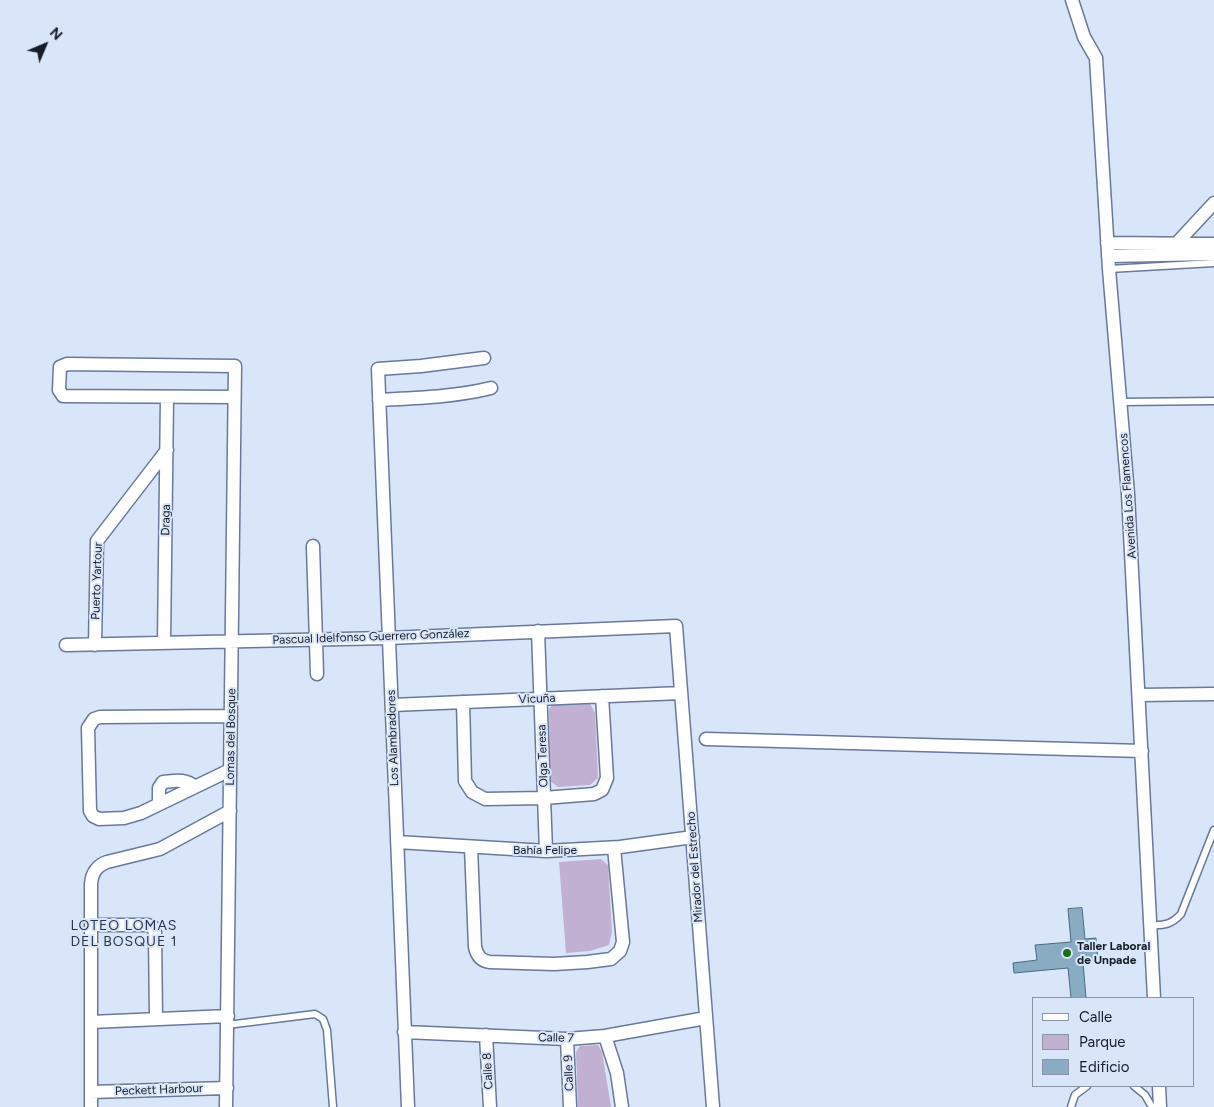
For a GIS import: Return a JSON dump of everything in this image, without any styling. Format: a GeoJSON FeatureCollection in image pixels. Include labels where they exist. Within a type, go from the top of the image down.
{"type":"FeatureCollection","features":[{"type":"Feature","properties":{"kind":"street","name":"Avenida Los Flamencos"},"geometry":{"type":"LineString","coordinates":[[1072,0],[1084,37],[1096,58],[1109,269],[1128,494],[1154,997]]}},
{"type":"Feature","properties":{"kind":"street"},"geometry":{"type":"LineString","coordinates":[[1176,244],[1214,203]]}},
{"type":"Feature","properties":{"kind":"street"},"geometry":{"type":"LineString","coordinates":[[1108,250],[1176,244],[1214,244]]}},
{"type":"Feature","properties":{"kind":"street"},"geometry":{"type":"LineString","coordinates":[[1108,250],[1214,254]]}},
{"type":"Feature","properties":{"kind":"street","name":"Los Alambradores"},"geometry":{"type":"LineString","coordinates":[[408,1107],[378,369],[484,358]]}},
{"type":"Feature","properties":{"kind":"street","name":"Lomas del Bosque"},"geometry":{"type":"LineString","coordinates":[[167,396],[62,396],[59,390],[60,368],[67,364],[235,366],[226,1107]]}},
{"type":"Feature","properties":{"kind":"street"},"geometry":{"type":"LineString","coordinates":[[379,400],[435,397],[476,392],[491,388]]}},
{"type":"Feature","properties":{"kind":"street"},"geometry":{"type":"LineString","coordinates":[[167,396],[234,397]]}},
{"type":"Feature","properties":{"kind":"street","name":"Draga"},"geometry":{"type":"LineString","coordinates":[[164,643],[167,396]]}},
{"type":"Feature","properties":{"kind":"street","name":"Puerto Yartour"},"geometry":{"type":"LineString","coordinates":[[95,645],[96,545],[98,538],[167,450]]}},
{"type":"Feature","properties":{"kind":"street"},"geometry":{"type":"LineString","coordinates":[[313,546],[317,674]]}},
{"type":"Feature","properties":{"kind":"street","name":"Pascual Idelfonso Guerrero González"},"geometry":{"type":"LineString","coordinates":[[66,646],[388,638],[676,626]]}},
{"type":"Feature","properties":{"kind":"street","name":"Mirador del Estrecho"},"geometry":{"type":"LineString","coordinates":[[676,626],[713,1107]]}},
{"type":"Feature","properties":{"kind":"street","name":"Olga Teresa"},"geometry":{"type":"LineString","coordinates":[[538,631],[546,851]]}},
{"type":"Feature","properties":{"kind":"street","name":"Vicuña"},"geometry":{"type":"LineString","coordinates":[[392,704],[681,693]]}},
{"type":"Feature","properties":{"kind":"street"},"geometry":{"type":"LineString","coordinates":[[1139,695],[1214,694]]}},
{"type":"Feature","properties":{"kind":"street"},"geometry":{"type":"LineString","coordinates":[[463,702],[465,781],[472,792],[485,798],[544,798],[594,794],[604,787],[607,778],[602,696]]}},
{"type":"Feature","properties":{"kind":"street"},"geometry":{"type":"LineString","coordinates":[[230,770],[160,804],[124,818],[99,819],[93,816],[90,811],[88,728],[92,721],[100,717],[231,716]]}},
{"type":"Feature","properties":{"kind":"street"},"geometry":{"type":"LineString","coordinates":[[706,739],[1142,751]]}},
{"type":"Feature","properties":{"kind":"street"},"geometry":{"type":"LineString","coordinates":[[160,804],[159,788],[163,782],[179,780],[189,782],[194,787]]}},
{"type":"Feature","properties":{"kind":"street"},"geometry":{"type":"LineString","coordinates":[[91,1107],[91,884],[95,869],[103,864],[160,849],[230,811]]}},
{"type":"Feature","properties":{"kind":"street","name":"Bahía Felipe"},"geometry":{"type":"LineString","coordinates":[[396,842],[546,851],[614,848],[693,837]]}},
{"type":"Feature","properties":{"kind":"street"},"geometry":{"type":"LineString","coordinates":[[471,848],[476,951],[481,959],[490,962],[554,964],[612,959],[620,951],[623,942],[614,848]]}},
{"type":"Feature","properties":{"kind":"street"},"geometry":{"type":"LineString","coordinates":[[91,925],[148,925],[153,927],[155,933],[156,1019]]}},
{"type":"Feature","properties":{"kind":"street","name":"Calle 7"},"geometry":{"type":"LineString","coordinates":[[404,1032],[567,1039],[605,1036],[706,1018]]}},
{"type":"Feature","properties":{"kind":"street"},"geometry":{"type":"LineString","coordinates":[[91,1022],[156,1019],[227,1021]]}},
{"type":"Feature","properties":{"kind":"street","name":"Calle 8"},"geometry":{"type":"LineString","coordinates":[[486,1035],[490,1107]]}},
{"type":"Feature","properties":{"kind":"street"},"geometry":{"type":"LineString","coordinates":[[605,1036],[617,1073],[622,1107]]}},
{"type":"Feature","properties":{"kind":"street","name":"Calle 9"},"geometry":{"type":"LineString","coordinates":[[567,1039],[570,1107]]}},
{"type":"Feature","properties":{"kind":"street"},"geometry":{"type":"LineString","coordinates":[[1159,1087],[1160,1107]]}},
{"type":"Feature","properties":{"kind":"street","name":"Peckett Harbour"},"geometry":{"type":"LineString","coordinates":[[91,1092],[227,1088]]}},
{"type":"Feature","properties":{"kind":"lane"},"geometry":{"type":"LineString","coordinates":[[1109,269],[1214,263]]}},
{"type":"Feature","properties":{"kind":"lane"},"geometry":{"type":"LineString","coordinates":[[1121,402],[1214,401]]}},
{"type":"Feature","properties":{"kind":"lane"},"geometry":{"type":"LineString","coordinates":[[1150,925],[1166,925],[1173,922],[1181,914],[1214,830]]}},
{"type":"Feature","properties":{"kind":"lane"},"geometry":{"type":"LineString","coordinates":[[227,1021],[315,1014],[322,1020],[327,1030],[333,1107]]}},
{"type":"Feature","properties":{"kind":"lane"},"geometry":{"type":"LineString","coordinates":[[1070,1107],[1075,1095],[1086,1087]]}},
{"type":"Feature","properties":{"kind":"lane"},"geometry":{"type":"LineString","coordinates":[[1135,1087],[1145,1095],[1152,1107]]}},
{"type":"Feature","properties":{"kind":"green space"},"geometry":{"type":"Polygon","coordinates":[[[590,704],[595,713],[598,778],[590,785],[558,787],[550,781],[549,709],[552,705],[590,704]]]}},
{"type":"Feature","properties":{"kind":"green space"},"geometry":{"type":"Polygon","coordinates":[[[601,859],[608,865],[612,932],[609,945],[590,951],[566,953],[559,862],[601,859]]]}},
{"type":"Feature","properties":{"kind":"green space"},"geometry":{"type":"Polygon","coordinates":[[[598,1045],[602,1052],[611,1107],[578,1107],[576,1052],[580,1046],[598,1045]]]}},
{"type":"Feature","properties":{"kind":"building","name":"Taller Laboral de Unpade"},"geometry":{"type":"Polygon","coordinates":[[[1082,908],[1085,939],[1096,938],[1098,960],[1083,962],[1086,997],[1071,997],[1068,968],[1014,973],[1013,963],[1037,960],[1035,945],[1071,942],[1068,909],[1082,908]]]}},
{"type":"Feature","properties":{"kind":"place","name":"Taller Laboral de Unpade"},"geometry":{"type":"Point","coordinates":[1067,953]}},
{"type":"Feature","properties":{"kind":"district","name":"LOTEO LOMAS DEL BOSQUE 1"},"geometry":{"type":"Point","coordinates":[124,934]}}]}
